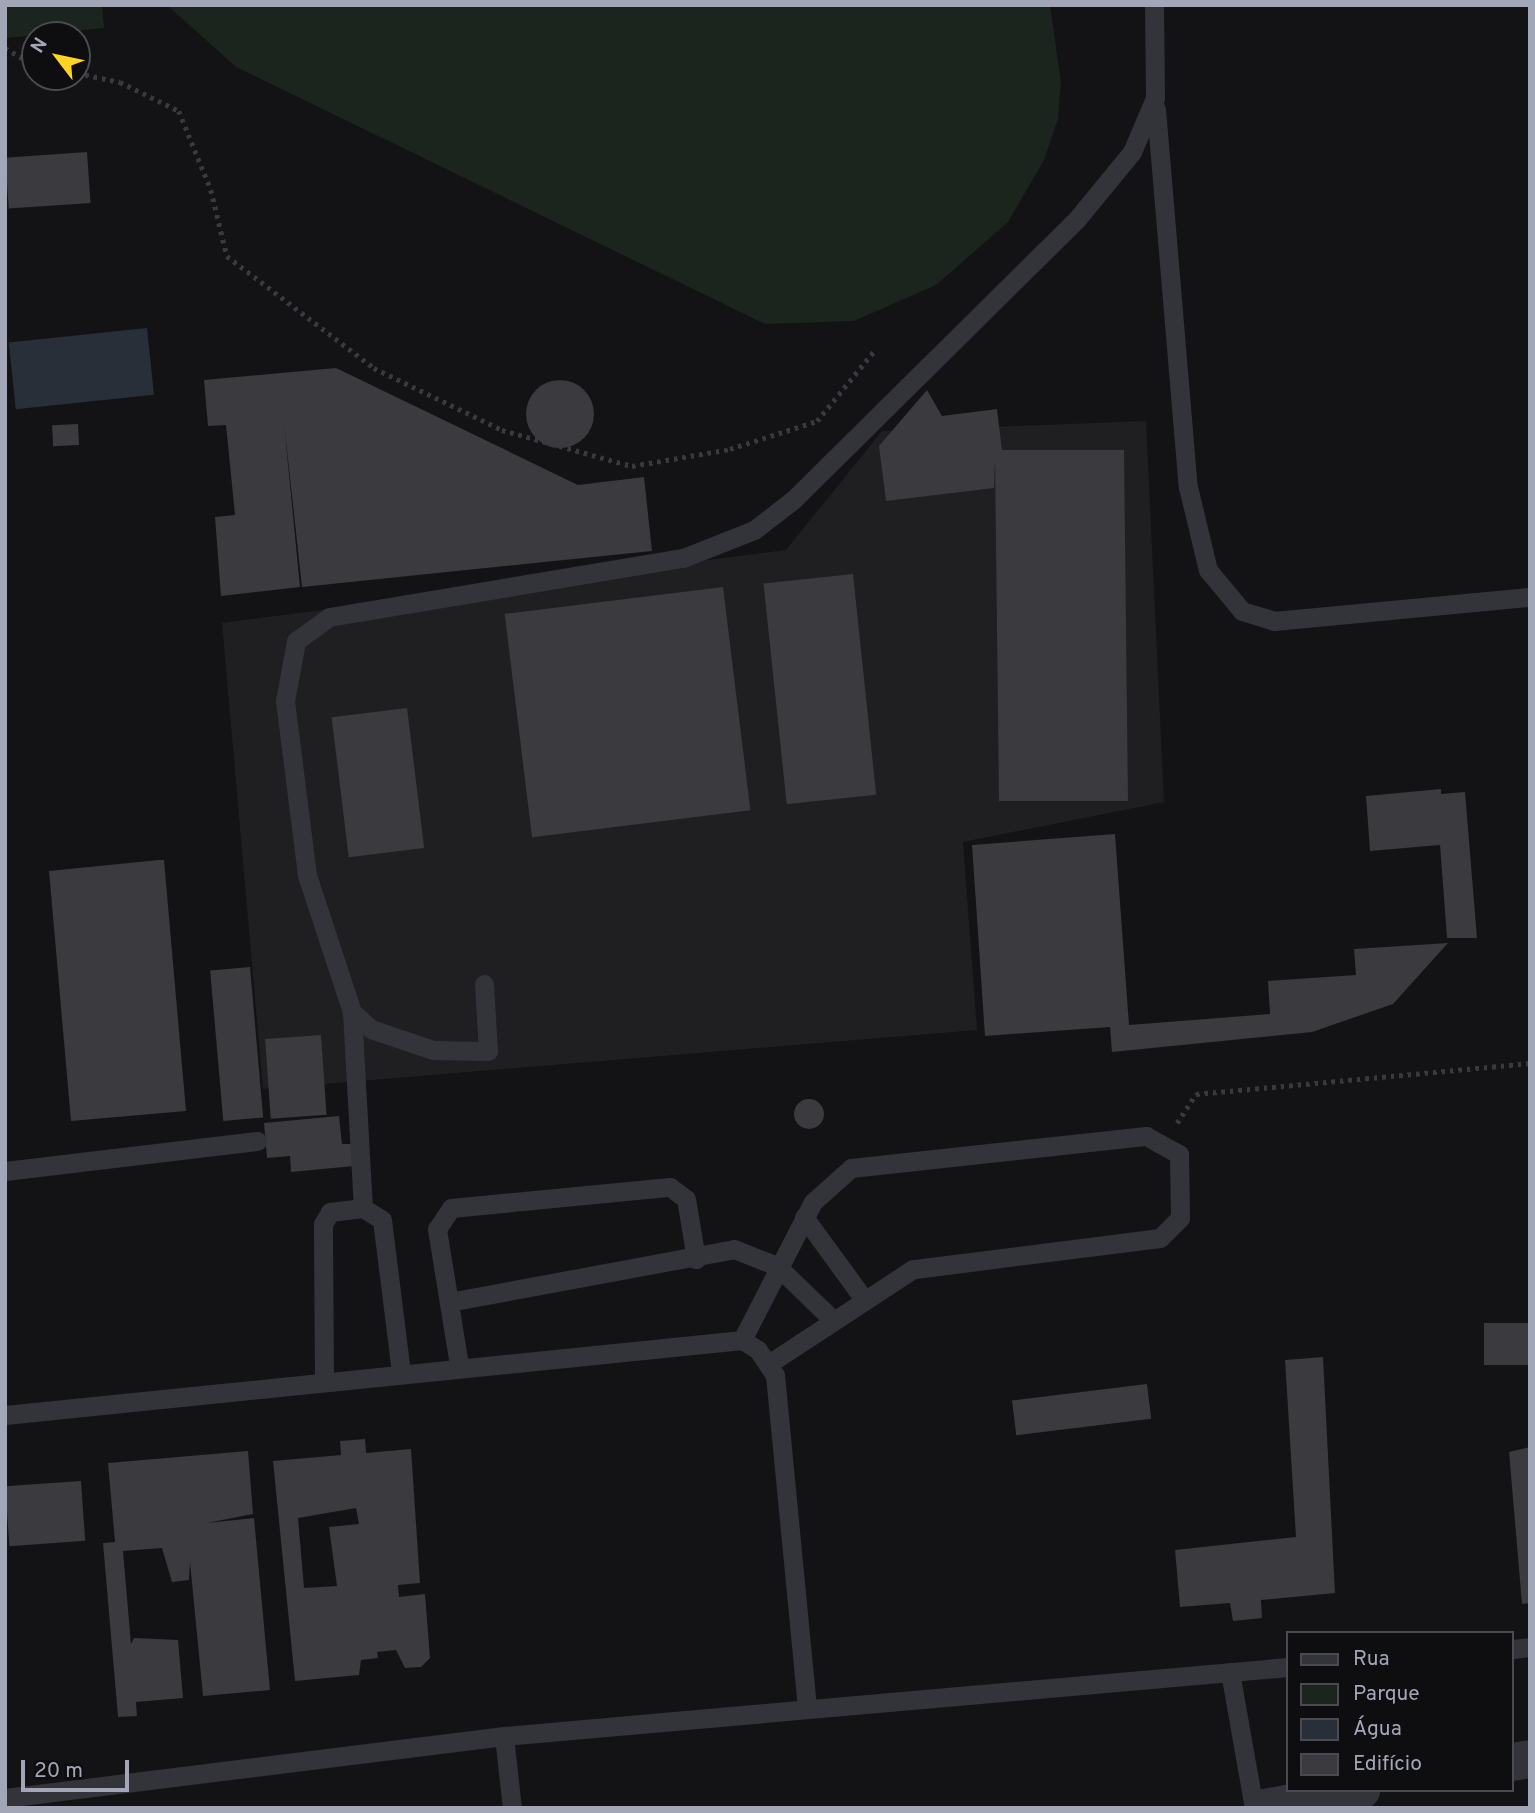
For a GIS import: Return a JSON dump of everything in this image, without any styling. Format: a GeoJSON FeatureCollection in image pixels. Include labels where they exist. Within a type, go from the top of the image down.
{"type":"FeatureCollection","features":[{"type":"Feature","properties":{"kind":"street"},"geometry":{"type":"LineString","coordinates":[[1265,1808],[1350,1792]]}},
{"type":"Feature","properties":{"kind":"lane"},"geometry":{"type":"LineString","coordinates":[[1154,5],[1155,97],[1188,487],[1208,570],[1241,611],[1274,621],[1530,597]]}},
{"type":"Feature","properties":{"kind":"lane"},"geometry":{"type":"LineString","coordinates":[[363,1208],[352,1012],[307,876],[285,701],[288,666],[307,627],[329,617],[683,558],[754,530],[793,499],[1077,219],[1132,152],[1155,97]]}},
{"type":"Feature","properties":{"kind":"lane"},"geometry":{"type":"LineString","coordinates":[[352,1012],[372,1029],[433,1050],[488,1051],[484,984]]}},
{"type":"Feature","properties":{"kind":"lane"},"geometry":{"type":"LineString","coordinates":[[743,1340],[777,1266],[804,1217],[835,1177],[869,1161],[1146,1136],[1166,1142],[1179,1154],[1184,1201],[1180,1218],[1160,1238],[931,1264],[863,1298],[770,1363]]}},
{"type":"Feature","properties":{"kind":"lane"},"geometry":{"type":"LineString","coordinates":[[5,1171],[257,1141]]}},
{"type":"Feature","properties":{"kind":"lane"},"geometry":{"type":"LineString","coordinates":[[460,1365],[438,1229],[451,1208],[670,1187],[686,1199],[696,1259]]}},
{"type":"Feature","properties":{"kind":"lane"},"geometry":{"type":"LineString","coordinates":[[324,1379],[323,1224],[330,1212],[363,1208],[382,1220],[401,1371]]}},
{"type":"Feature","properties":{"kind":"lane"},"geometry":{"type":"LineString","coordinates":[[804,1217],[863,1298]]}},
{"type":"Feature","properties":{"kind":"lane"},"geometry":{"type":"LineString","coordinates":[[449,1301],[696,1259],[734,1249],[777,1266],[833,1320]]}},
{"type":"Feature","properties":{"kind":"lane"},"geometry":{"type":"LineString","coordinates":[[5,1415],[460,1365],[743,1340],[770,1363],[807,1705]]}},
{"type":"Feature","properties":{"kind":"lane"},"geometry":{"type":"LineString","coordinates":[[5,1798],[504,1736],[807,1705],[1286,1667]]}},
{"type":"Feature","properties":{"kind":"lane"},"geometry":{"type":"LineString","coordinates":[[1230,1672],[1254,1808]]}},
{"type":"Feature","properties":{"kind":"lane"},"geometry":{"type":"LineString","coordinates":[[504,1736],[512,1808]]}},
{"type":"Feature","properties":{"kind":"path"},"geometry":{"type":"LineString","coordinates":[[5,48],[21,57]]}},
{"type":"Feature","properties":{"kind":"path"},"geometry":{"type":"LineString","coordinates":[[91,76],[120,82],[179,111],[211,190],[227,256],[374,368],[502,430],[632,466],[730,450],[817,421],[874,351]]}},
{"type":"Feature","properties":{"kind":"path"},"geometry":{"type":"LineString","coordinates":[[1166,1142],[1196,1094],[1530,1063]]}},
{"type":"Feature","properties":{"kind":"shaded area"},"geometry":{"type":"Polygon","coordinates":[[[1146,421],[1164,802],[963,842],[977,1030],[263,1089],[222,623],[786,550],[882,431],[1146,421]]]}},
{"type":"Feature","properties":{"kind":"green space"},"geometry":{"type":"Polygon","coordinates":[[[5,5],[102,5],[104,28],[91,29],[91,21],[21,21],[21,37],[7,38],[5,5]]]}},
{"type":"Feature","properties":{"kind":"green space"},"geometry":{"type":"Polygon","coordinates":[[[167,5],[1050,5],[1061,82],[1058,119],[1044,160],[1008,222],[936,285],[854,321],[765,324],[236,67],[167,5]]]}},
{"type":"Feature","properties":{"kind":"water"},"geometry":{"type":"Polygon","coordinates":[[[147,328],[154,395],[16,409],[9,343],[147,328]]]}},
{"type":"Feature","properties":{"kind":"building"},"geometry":{"type":"Polygon","coordinates":[[[87,152],[91,203],[9,209],[5,158],[87,152]]]}},
{"type":"Feature","properties":{"kind":"building"},"geometry":{"type":"Polygon","coordinates":[[[336,368],[578,485],[644,477],[652,551],[302,587],[284,423],[300,587],[221,596],[215,517],[235,515],[226,425],[208,426],[204,380],[336,368]]]}},
{"type":"Feature","properties":{"kind":"building"},"geometry":{"type":"Polygon","coordinates":[[[560,380],[573,382],[584,390],[592,401],[592,427],[584,438],[573,446],[560,448],[547,446],[536,438],[528,427],[526,414],[528,401],[536,390],[547,382],[560,380]]]}},
{"type":"Feature","properties":{"kind":"building"},"geometry":{"type":"Polygon","coordinates":[[[927,390],[942,416],[997,409],[1002,450],[1124,450],[1128,801],[999,801],[995,460],[994,488],[886,501],[879,446],[927,390]]]}},
{"type":"Feature","properties":{"kind":"building"},"geometry":{"type":"Polygon","coordinates":[[[78,424],[79,445],[53,446],[52,425],[78,424]]]}},
{"type":"Feature","properties":{"kind":"building"},"geometry":{"type":"Polygon","coordinates":[[[853,574],[876,795],[787,804],[763,583],[853,574]]]}},
{"type":"Feature","properties":{"kind":"building"},"geometry":{"type":"Polygon","coordinates":[[[723,587],[750,810],[532,837],[505,614],[723,587]]]}},
{"type":"Feature","properties":{"kind":"building"},"geometry":{"type":"Polygon","coordinates":[[[407,708],[424,848],[349,857],[332,717],[407,708]]]}},
{"type":"Feature","properties":{"kind":"building"},"geometry":{"type":"Polygon","coordinates":[[[1441,789],[1441,794],[1465,792],[1477,938],[1447,938],[1440,845],[1370,851],[1366,796],[1441,789]]]}},
{"type":"Feature","properties":{"kind":"building"},"geometry":{"type":"Polygon","coordinates":[[[1115,834],[1129,1025],[1270,1014],[1268,981],[1356,975],[1354,949],[1448,943],[1393,1004],[1312,1032],[1112,1052],[1110,1027],[985,1036],[972,845],[1115,834]]]}},
{"type":"Feature","properties":{"kind":"building"},"geometry":{"type":"Polygon","coordinates":[[[164,860],[186,1111],[71,1121],[49,871],[164,860]]]}},
{"type":"Feature","properties":{"kind":"building"},"geometry":{"type":"Polygon","coordinates":[[[250,967],[263,1117],[223,1121],[210,970],[250,967]]]}},
{"type":"Feature","properties":{"kind":"building"},"geometry":{"type":"Polygon","coordinates":[[[321,1035],[327,1115],[271,1119],[265,1039],[321,1035]]]}},
{"type":"Feature","properties":{"kind":"building"},"geometry":{"type":"Polygon","coordinates":[[[809,1099],[815,1100],[823,1108],[823,1120],[815,1128],[809,1129],[803,1128],[795,1120],[794,1114],[795,1108],[803,1100],[809,1099]]]}},
{"type":"Feature","properties":{"kind":"building"},"geometry":{"type":"Polygon","coordinates":[[[339,1116],[342,1144],[352,1144],[354,1166],[291,1172],[290,1156],[267,1158],[264,1123],[339,1116]]]}},
{"type":"Feature","properties":{"kind":"building"},"geometry":{"type":"Polygon","coordinates":[[[1484,1323],[1530,1323],[1530,1365],[1484,1365],[1484,1323]]]}},
{"type":"Feature","properties":{"kind":"building"},"geometry":{"type":"Polygon","coordinates":[[[1323,1357],[1335,1593],[1261,1600],[1262,1618],[1233,1621],[1230,1603],[1180,1607],[1175,1550],[1296,1537],[1285,1360],[1323,1357]]]}},
{"type":"Feature","properties":{"kind":"building"},"geometry":{"type":"Polygon","coordinates":[[[1147,1384],[1151,1419],[1016,1435],[1012,1401],[1147,1384]]]}},
{"type":"Feature","properties":{"kind":"building"},"geometry":{"type":"Polygon","coordinates":[[[365,1439],[366,1453],[411,1449],[420,1583],[398,1585],[399,1597],[425,1594],[430,1658],[421,1667],[405,1668],[396,1650],[377,1652],[378,1658],[361,1660],[359,1675],[295,1681],[273,1461],[341,1455],[340,1441],[365,1439]],[[356,1508],[298,1518],[304,1588],[337,1586],[329,1527],[359,1524],[356,1508]]]}},
{"type":"Feature","properties":{"kind":"building"},"geometry":{"type":"Polygon","coordinates":[[[1530,1447],[1530,1603],[1522,1604],[1509,1452],[1530,1447]]]}},
{"type":"Feature","properties":{"kind":"building"},"geometry":{"type":"Polygon","coordinates":[[[248,1451],[253,1514],[207,1523],[254,1518],[270,1690],[203,1696],[190,1562],[189,1580],[172,1582],[162,1548],[123,1551],[131,1644],[134,1638],[178,1640],[183,1698],[136,1702],[137,1716],[118,1717],[103,1543],[115,1542],[108,1463],[248,1451]]]}},
{"type":"Feature","properties":{"kind":"building"},"geometry":{"type":"Polygon","coordinates":[[[81,1481],[85,1541],[9,1546],[5,1486],[81,1481]]]}}]}
